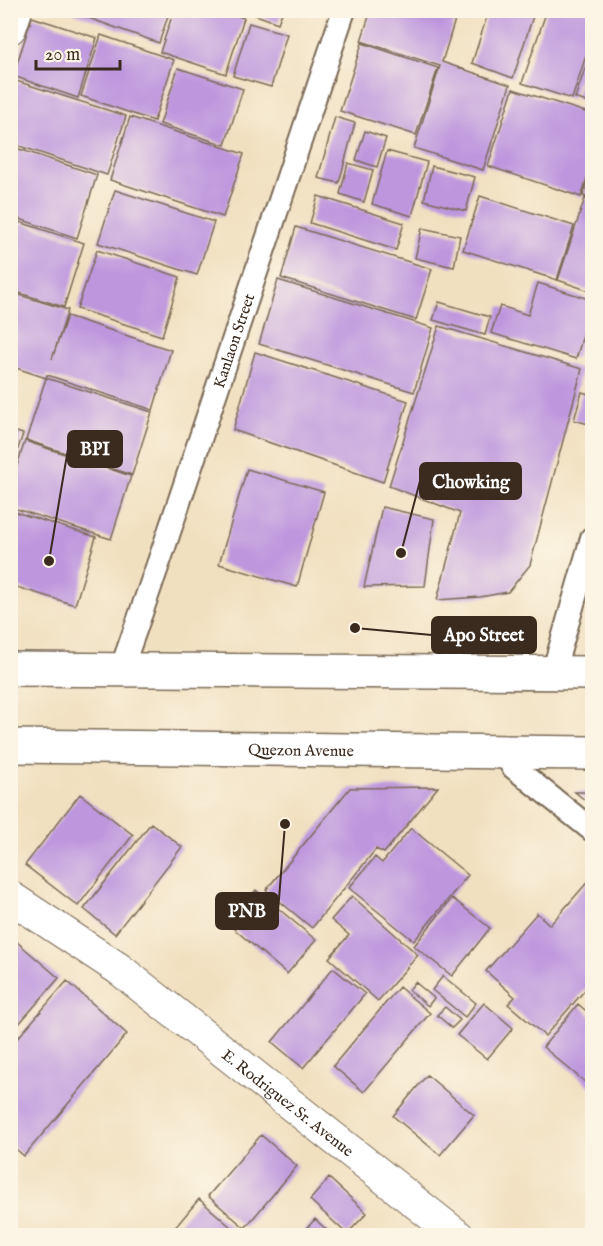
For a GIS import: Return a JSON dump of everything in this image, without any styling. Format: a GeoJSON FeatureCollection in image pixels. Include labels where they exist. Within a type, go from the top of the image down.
{"type":"FeatureCollection","features":[{"type":"Feature","properties":{"kind":"main road"},"geometry":{"type":"LineString","coordinates":[[10,28],[16,10]]}},
{"type":"Feature","properties":{"kind":"main road"},"geometry":{"type":"LineString","coordinates":[[10,669],[592,673]]}},
{"type":"Feature","properties":{"kind":"main road","name":"Quezon Avenue"},"geometry":{"type":"LineString","coordinates":[[10,746],[592,753]]}},
{"type":"Feature","properties":{"kind":"main road","name":"E. Rodriguez Sr. Avenue"},"geometry":{"type":"LineString","coordinates":[[10,897],[119,969],[458,1236]]}},
{"type":"Feature","properties":{"kind":"main road","name":"E. Rodriguez Sr. Avenue"},"geometry":{"type":"LineString","coordinates":[[10,917],[119,969]]}},
{"type":"Feature","properties":{"kind":"street","name":"Kanlaon Street"},"geometry":{"type":"LineString","coordinates":[[121,670],[345,10]]}},
{"type":"Feature","properties":{"kind":"street"},"geometry":{"type":"LineString","coordinates":[[553,673],[592,538]]}},
{"type":"Feature","properties":{"kind":"street"},"geometry":{"type":"LineString","coordinates":[[503,752],[513,766],[592,830]]}},
{"type":"Feature","properties":{"kind":"building"},"geometry":{"type":"Polygon","coordinates":[[[66,10],[170,10],[159,43],[66,10]]]}},
{"type":"Feature","properties":{"kind":"building"},"geometry":{"type":"Polygon","coordinates":[[[174,10],[221,10],[244,18],[226,74],[160,52],[174,10]]]}},
{"type":"Feature","properties":{"kind":"building"},"geometry":{"type":"Polygon","coordinates":[[[242,10],[283,10],[278,23],[242,10]]]}},
{"type":"Feature","properties":{"kind":"building"},"geometry":{"type":"Polygon","coordinates":[[[371,10],[458,10],[442,62],[510,85],[483,170],[414,148],[440,66],[361,41],[371,10]]]}},
{"type":"Feature","properties":{"kind":"building"},"geometry":{"type":"Polygon","coordinates":[[[489,10],[535,10],[513,78],[472,63],[489,10]]]}},
{"type":"Feature","properties":{"kind":"building"},"geometry":{"type":"Polygon","coordinates":[[[547,10],[592,10],[592,37],[572,99],[522,83],[547,10]]]}},
{"type":"Feature","properties":{"kind":"building"},"geometry":{"type":"Polygon","coordinates":[[[32,17],[97,38],[78,98],[13,76],[32,17]]]}},
{"type":"Feature","properties":{"kind":"building"},"geometry":{"type":"Polygon","coordinates":[[[249,23],[287,34],[271,87],[233,76],[249,23]]]}},
{"type":"Feature","properties":{"kind":"building"},"geometry":{"type":"Polygon","coordinates":[[[101,35],[174,60],[154,121],[81,96],[101,35]]]}},
{"type":"Feature","properties":{"kind":"building"},"geometry":{"type":"Polygon","coordinates":[[[362,43],[438,68],[416,135],[340,111],[362,43]]]}},
{"type":"Feature","properties":{"kind":"building"},"geometry":{"type":"Polygon","coordinates":[[[592,48],[592,104],[575,98],[592,48]]]}},
{"type":"Feature","properties":{"kind":"building"},"geometry":{"type":"Polygon","coordinates":[[[178,68],[243,89],[225,145],[160,124],[178,68]]]}},
{"type":"Feature","properties":{"kind":"building"},"geometry":{"type":"Polygon","coordinates":[[[10,79],[126,116],[107,175],[10,143],[10,79]]]}},
{"type":"Feature","properties":{"kind":"building"},"geometry":{"type":"Polygon","coordinates":[[[513,89],[592,114],[592,162],[581,197],[488,166],[513,89]]]}},
{"type":"Feature","properties":{"kind":"building"},"geometry":{"type":"Polygon","coordinates":[[[130,117],[244,154],[223,217],[110,180],[130,117]]]}},
{"type":"Feature","properties":{"kind":"building"},"geometry":{"type":"Polygon","coordinates":[[[335,117],[355,123],[339,183],[318,178],[335,117]]]}},
{"type":"Feature","properties":{"kind":"building"},"geometry":{"type":"Polygon","coordinates":[[[365,131],[386,138],[377,167],[356,160],[365,131]]]}},
{"type":"Feature","properties":{"kind":"building"},"geometry":{"type":"Polygon","coordinates":[[[10,146],[97,175],[77,238],[10,216],[10,146]]]}},
{"type":"Feature","properties":{"kind":"building"},"geometry":{"type":"Polygon","coordinates":[[[387,151],[427,162],[412,216],[372,204],[387,151]]]}},
{"type":"Feature","properties":{"kind":"building"},"geometry":{"type":"Polygon","coordinates":[[[348,163],[373,170],[364,202],[340,194],[348,163]]]}},
{"type":"Feature","properties":{"kind":"building"},"geometry":{"type":"Polygon","coordinates":[[[432,166],[475,177],[466,211],[424,200],[432,166]]]}},
{"type":"Feature","properties":{"kind":"building"},"geometry":{"type":"Polygon","coordinates":[[[592,167],[592,199],[583,196],[592,167]]]}},
{"type":"Feature","properties":{"kind":"building"},"geometry":{"type":"Polygon","coordinates":[[[115,190],[214,222],[197,275],[98,243],[115,190]]]}},
{"type":"Feature","properties":{"kind":"building"},"geometry":{"type":"Polygon","coordinates":[[[318,196],[404,223],[396,250],[310,223],[318,196]]]}},
{"type":"Feature","properties":{"kind":"building"},"geometry":{"type":"Polygon","coordinates":[[[480,196],[574,226],[557,280],[463,250],[480,196]]]}},
{"type":"Feature","properties":{"kind":"building"},"geometry":{"type":"Polygon","coordinates":[[[585,198],[592,201],[592,292],[558,280],[585,198]]]}},
{"type":"Feature","properties":{"kind":"building"},"geometry":{"type":"Polygon","coordinates":[[[10,219],[84,243],[64,307],[10,290],[10,219]]]}},
{"type":"Feature","properties":{"kind":"building"},"geometry":{"type":"Polygon","coordinates":[[[296,227],[432,269],[416,320],[281,278],[296,227]]]}},
{"type":"Feature","properties":{"kind":"building"},"geometry":{"type":"Polygon","coordinates":[[[422,228],[460,236],[454,267],[415,258],[422,228]]]}},
{"type":"Feature","properties":{"kind":"building"},"geometry":{"type":"Polygon","coordinates":[[[97,250],[180,277],[162,336],[77,309],[97,250]]]}},
{"type":"Feature","properties":{"kind":"building"},"geometry":{"type":"Polygon","coordinates":[[[278,280],[433,328],[414,392],[259,344],[278,280]]]}},
{"type":"Feature","properties":{"kind":"building"},"geometry":{"type":"Polygon","coordinates":[[[538,283],[592,300],[576,359],[491,333],[500,306],[528,315],[538,283]]]}},
{"type":"Feature","properties":{"kind":"building"},"geometry":{"type":"Polygon","coordinates":[[[10,292],[68,310],[52,359],[67,316],[171,350],[153,410],[47,375],[46,378],[10,366],[10,292]]]}},
{"type":"Feature","properties":{"kind":"building"},"geometry":{"type":"Polygon","coordinates":[[[439,302],[490,317],[485,335],[433,320],[439,302]]]}},
{"type":"Feature","properties":{"kind":"building"},"geometry":{"type":"Polygon","coordinates":[[[439,326],[582,369],[530,565],[508,592],[480,597],[437,600],[460,513],[389,486],[439,326]]]}},
{"type":"Feature","properties":{"kind":"building"},"geometry":{"type":"Polygon","coordinates":[[[255,352],[408,401],[383,482],[233,430],[255,352]]]}},
{"type":"Feature","properties":{"kind":"building"},"geometry":{"type":"Polygon","coordinates":[[[46,378],[152,412],[132,475],[26,440],[46,378]]]}},
{"type":"Feature","properties":{"kind":"building"},"geometry":{"type":"Polygon","coordinates":[[[582,392],[592,395],[592,425],[574,420],[582,392]]]}},
{"type":"Feature","properties":{"kind":"building"},"geometry":{"type":"Polygon","coordinates":[[[10,430],[23,434],[11,469],[10,469],[10,430]]]}},
{"type":"Feature","properties":{"kind":"building"},"geometry":{"type":"Polygon","coordinates":[[[25,441],[131,476],[111,539],[10,507],[10,487],[25,441]]]}},
{"type":"Feature","properties":{"kind":"building"},"geometry":{"type":"Polygon","coordinates":[[[247,469],[324,492],[297,587],[219,564],[247,469]]]}},
{"type":"Feature","properties":{"kind":"building"},"geometry":{"type":"Polygon","coordinates":[[[382,507],[434,519],[425,586],[364,587],[382,507]]]}},
{"type":"Feature","properties":{"kind":"building"},"geometry":{"type":"Polygon","coordinates":[[[12,511],[96,537],[75,605],[10,585],[12,511]]]}},
{"type":"Feature","properties":{"kind":"building"},"geometry":{"type":"Polygon","coordinates":[[[438,787],[384,853],[376,849],[312,928],[266,890],[350,788],[438,787]]]}},
{"type":"Feature","properties":{"kind":"building"},"geometry":{"type":"Polygon","coordinates":[[[575,792],[592,792],[592,806],[575,792]]]}},
{"type":"Feature","properties":{"kind":"building"},"geometry":{"type":"Polygon","coordinates":[[[80,794],[133,835],[78,906],[25,865],[80,794]]]}},
{"type":"Feature","properties":{"kind":"building"},"geometry":{"type":"Polygon","coordinates":[[[151,823],[182,847],[115,934],[84,909],[151,823]]]}},
{"type":"Feature","properties":{"kind":"building"},"geometry":{"type":"Polygon","coordinates":[[[411,828],[468,875],[414,941],[349,888],[375,857],[382,863],[411,828]]]}},
{"type":"Feature","properties":{"kind":"building"},"geometry":{"type":"Polygon","coordinates":[[[592,877],[592,982],[545,1036],[508,1004],[515,997],[486,971],[537,913],[550,925],[592,877]]]}},
{"type":"Feature","properties":{"kind":"building"},"geometry":{"type":"Polygon","coordinates":[[[256,890],[316,940],[287,974],[227,923],[256,890]]]}},
{"type":"Feature","properties":{"kind":"building"},"geometry":{"type":"Polygon","coordinates":[[[352,896],[418,955],[378,1001],[329,958],[349,935],[331,920],[352,896]]]}},
{"type":"Feature","properties":{"kind":"building"},"geometry":{"type":"Polygon","coordinates":[[[452,898],[490,928],[452,976],[414,946],[452,898]]]}},
{"type":"Feature","properties":{"kind":"building"},"geometry":{"type":"Polygon","coordinates":[[[10,936],[59,978],[10,1034],[10,936]]]}},
{"type":"Feature","properties":{"kind":"building"},"geometry":{"type":"Polygon","coordinates":[[[333,968],[365,994],[303,1068],[272,1042],[333,968]]]}},
{"type":"Feature","properties":{"kind":"building"},"geometry":{"type":"Polygon","coordinates":[[[443,976],[476,1003],[465,1017],[432,990],[443,976]]]}},
{"type":"Feature","properties":{"kind":"building"},"geometry":{"type":"Polygon","coordinates":[[[67,981],[127,1034],[24,1156],[10,1144],[10,1047],[67,981]]]}},
{"type":"Feature","properties":{"kind":"building"},"geometry":{"type":"Polygon","coordinates":[[[415,982],[434,998],[428,1006],[409,990],[415,982]]]}},
{"type":"Feature","properties":{"kind":"building"},"geometry":{"type":"Polygon","coordinates":[[[399,987],[430,1013],[364,1092],[333,1066],[399,987]]]}},
{"type":"Feature","properties":{"kind":"building"},"geometry":{"type":"Polygon","coordinates":[[[484,1003],[513,1028],[487,1059],[457,1035],[484,1003]]]}},
{"type":"Feature","properties":{"kind":"building"},"geometry":{"type":"Polygon","coordinates":[[[578,1004],[592,1016],[592,1088],[543,1047],[578,1004]]]}},
{"type":"Feature","properties":{"kind":"building"},"geometry":{"type":"Polygon","coordinates":[[[445,1007],[460,1020],[452,1028],[437,1015],[445,1007]]]}},
{"type":"Feature","properties":{"kind":"building"},"geometry":{"type":"Polygon","coordinates":[[[427,1075],[474,1115],[440,1155],[393,1116],[427,1075]]]}},
{"type":"Feature","properties":{"kind":"building"},"geometry":{"type":"Polygon","coordinates":[[[261,1135],[297,1166],[245,1228],[208,1196],[261,1135]]]}},
{"type":"Feature","properties":{"kind":"building"},"geometry":{"type":"Polygon","coordinates":[[[329,1178],[367,1213],[347,1234],[310,1200],[329,1178]]]}},
{"type":"Feature","properties":{"kind":"building"},"geometry":{"type":"Polygon","coordinates":[[[199,1199],[241,1236],[168,1236],[199,1199]]]}},
{"type":"Feature","properties":{"kind":"building"},"geometry":{"type":"Polygon","coordinates":[[[315,1219],[333,1236],[300,1236],[315,1219]]]}},
{"type":"Feature","properties":{"kind":"place","name":"Chowking"},"geometry":{"type":"Point","coordinates":[401,553]}},
{"type":"Feature","properties":{"kind":"place","name":"BPI"},"geometry":{"type":"Point","coordinates":[49,561]}},
{"type":"Feature","properties":{"kind":"place","name":"Apo Street"},"geometry":{"type":"Point","coordinates":[355,628]}},
{"type":"Feature","properties":{"kind":"place","name":"PNB"},"geometry":{"type":"Point","coordinates":[285,824]}}]}
